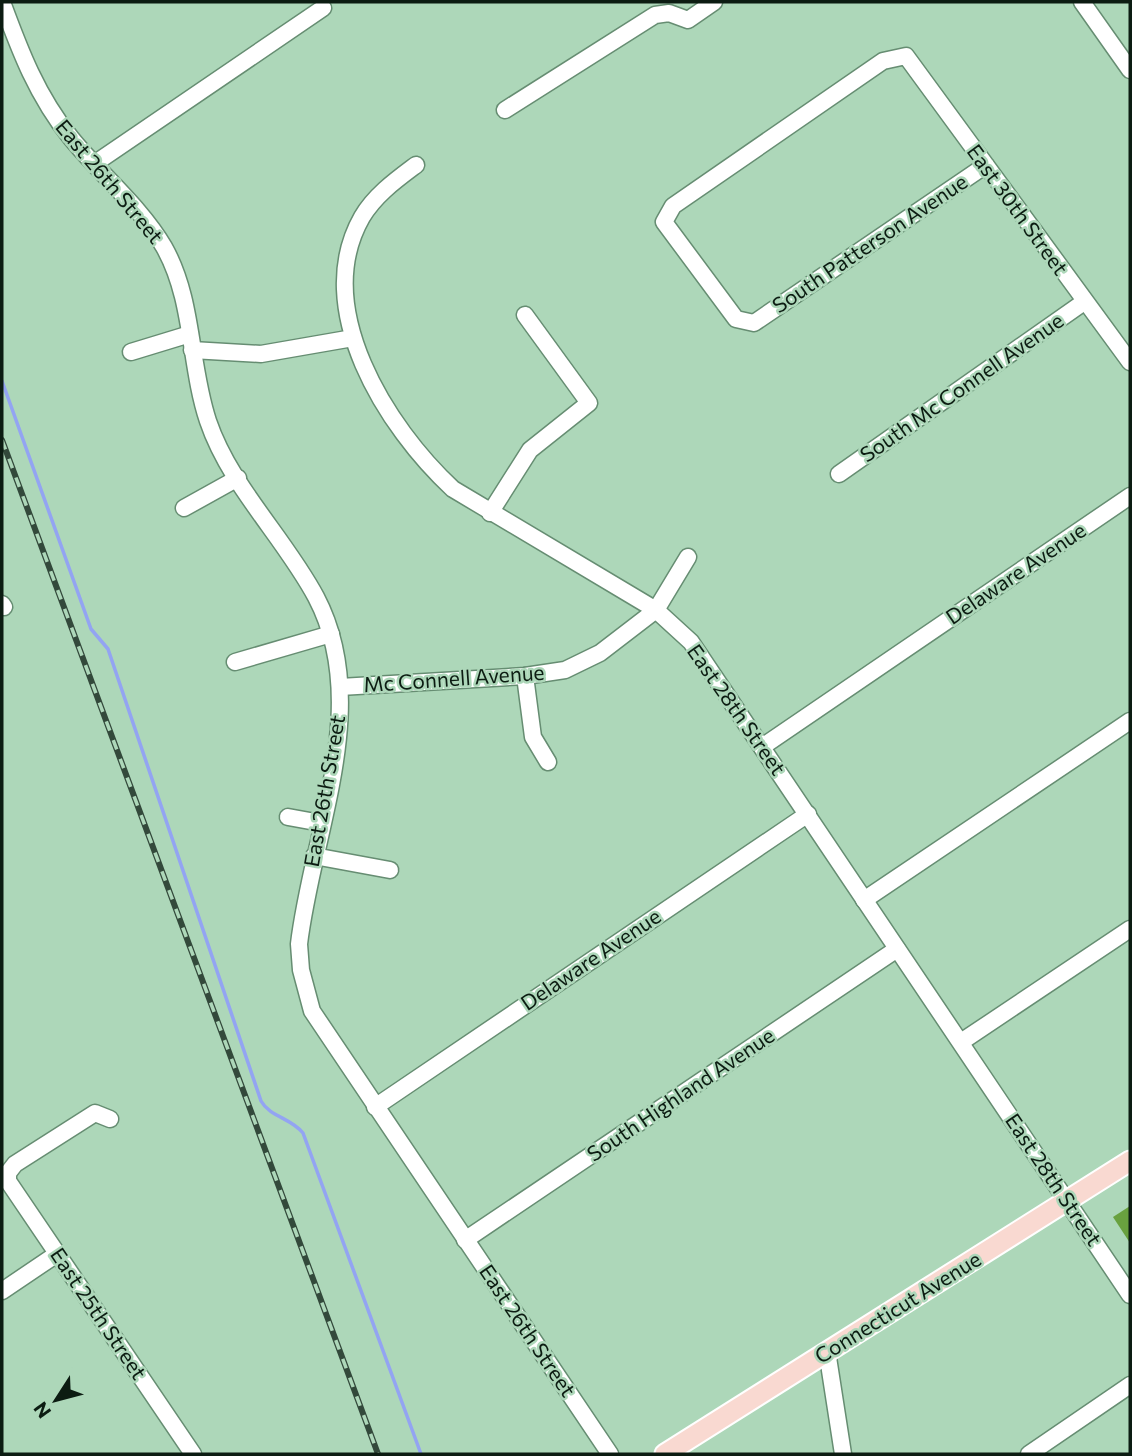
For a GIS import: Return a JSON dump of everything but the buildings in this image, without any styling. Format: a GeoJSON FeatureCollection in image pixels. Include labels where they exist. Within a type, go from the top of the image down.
{"type":"FeatureCollection","features":[{"type":"Feature","properties":{"kind":"main road","name":"Connecticut Avenue"},"geometry":{"type":"LineString","coordinates":[[666,1454],[1130,1161]]}},
{"type":"Feature","properties":{"kind":"street","name":"East 26th Street"},"geometry":{"type":"LineString","coordinates":[[2,2],[37,90],[72,139],[162,245],[181,289],[208,420],[238,478],[301,569],[331,634],[340,687],[336,752],[299,944],[306,994],[322,1028],[610,1454]]}},
{"type":"Feature","properties":{"kind":"street"},"geometry":{"type":"LineString","coordinates":[[505,110],[655,16],[669,13],[688,20],[714,2]]}},
{"type":"Feature","properties":{"kind":"street"},"geometry":{"type":"LineString","coordinates":[[1082,2],[1130,70]]}},
{"type":"Feature","properties":{"kind":"street"},"geometry":{"type":"LineString","coordinates":[[94,164],[323,8]]}},
{"type":"Feature","properties":{"kind":"street","name":"East 30th Street"},"geometry":{"type":"LineString","coordinates":[[754,323],[736,319],[663,222],[673,206],[883,61],[906,56],[1130,362]]}},
{"type":"Feature","properties":{"kind":"street","name":"East 28th Street"},"geometry":{"type":"LineString","coordinates":[[416,165],[374,200],[349,247],[346,279],[353,338],[367,376],[419,453],[453,489],[656,610],[691,642],[1129,1292]]}},
{"type":"Feature","properties":{"kind":"street","name":"South Patterson Avenue"},"geometry":{"type":"LineString","coordinates":[[754,323],[986,165]]}},
{"type":"Feature","properties":{"kind":"street","name":"South Mc Connell Avenue"},"geometry":{"type":"LineString","coordinates":[[839,474],[1084,302]]}},
{"type":"Feature","properties":{"kind":"street"},"geometry":{"type":"LineString","coordinates":[[490,513],[530,450],[589,403],[525,315]]}},
{"type":"Feature","properties":{"kind":"street"},"geometry":{"type":"LineString","coordinates":[[131,352],[191,342],[261,354],[353,338]]}},
{"type":"Feature","properties":{"kind":"street"},"geometry":{"type":"LineString","coordinates":[[184,508],[238,478]]}},
{"type":"Feature","properties":{"kind":"street","name":"Delaware Avenue"},"geometry":{"type":"LineString","coordinates":[[762,747],[1130,496]]}},
{"type":"Feature","properties":{"kind":"street","name":"Mc Connell Avenue"},"geometry":{"type":"LineString","coordinates":[[340,687],[525,676],[565,670],[586,661],[656,610],[688,557]]}},
{"type":"Feature","properties":{"kind":"street"},"geometry":{"type":"LineString","coordinates":[[235,662],[331,634]]}},
{"type":"Feature","properties":{"kind":"street"},"geometry":{"type":"LineString","coordinates":[[525,676],[533,737],[548,762]]}},
{"type":"Feature","properties":{"kind":"street"},"geometry":{"type":"LineString","coordinates":[[864,900],[1130,721]]}},
{"type":"Feature","properties":{"kind":"street","name":"Delaware Avenue"},"geometry":{"type":"LineString","coordinates":[[375,1107],[808,814]]}},
{"type":"Feature","properties":{"kind":"street"},"geometry":{"type":"LineString","coordinates":[[288,817],[321,823]]}},
{"type":"Feature","properties":{"kind":"street"},"geometry":{"type":"LineString","coordinates":[[314,856],[390,870]]}},
{"type":"Feature","properties":{"kind":"street"},"geometry":{"type":"LineString","coordinates":[[961,1042],[1130,929]]}},
{"type":"Feature","properties":{"kind":"street","name":"South Highland Avenue"},"geometry":{"type":"LineString","coordinates":[[465,1240],[898,949]]}},
{"type":"Feature","properties":{"kind":"street","name":"East 25th Street"},"geometry":{"type":"LineString","coordinates":[[110,1118],[95,1113],[15,1164],[8,1173],[8,1181],[193,1454]]}},
{"type":"Feature","properties":{"kind":"street"},"geometry":{"type":"LineString","coordinates":[[2,1291],[57,1254]]}},
{"type":"Feature","properties":{"kind":"street"},"geometry":{"type":"LineString","coordinates":[[827,1352],[843,1454]]}},
{"type":"Feature","properties":{"kind":"street"},"geometry":{"type":"LineString","coordinates":[[1029,1454],[1130,1385]]}},
{"type":"Feature","properties":{"kind":"waterway"},"geometry":{"type":"LineString","coordinates":[[2,381],[91,629],[108,649],[261,1101],[270,1111],[303,1133],[421,1454]]}},
{"type":"Feature","properties":{"kind":"railway"},"geometry":{"type":"LineString","coordinates":[[2,440],[378,1454]]}}]}
